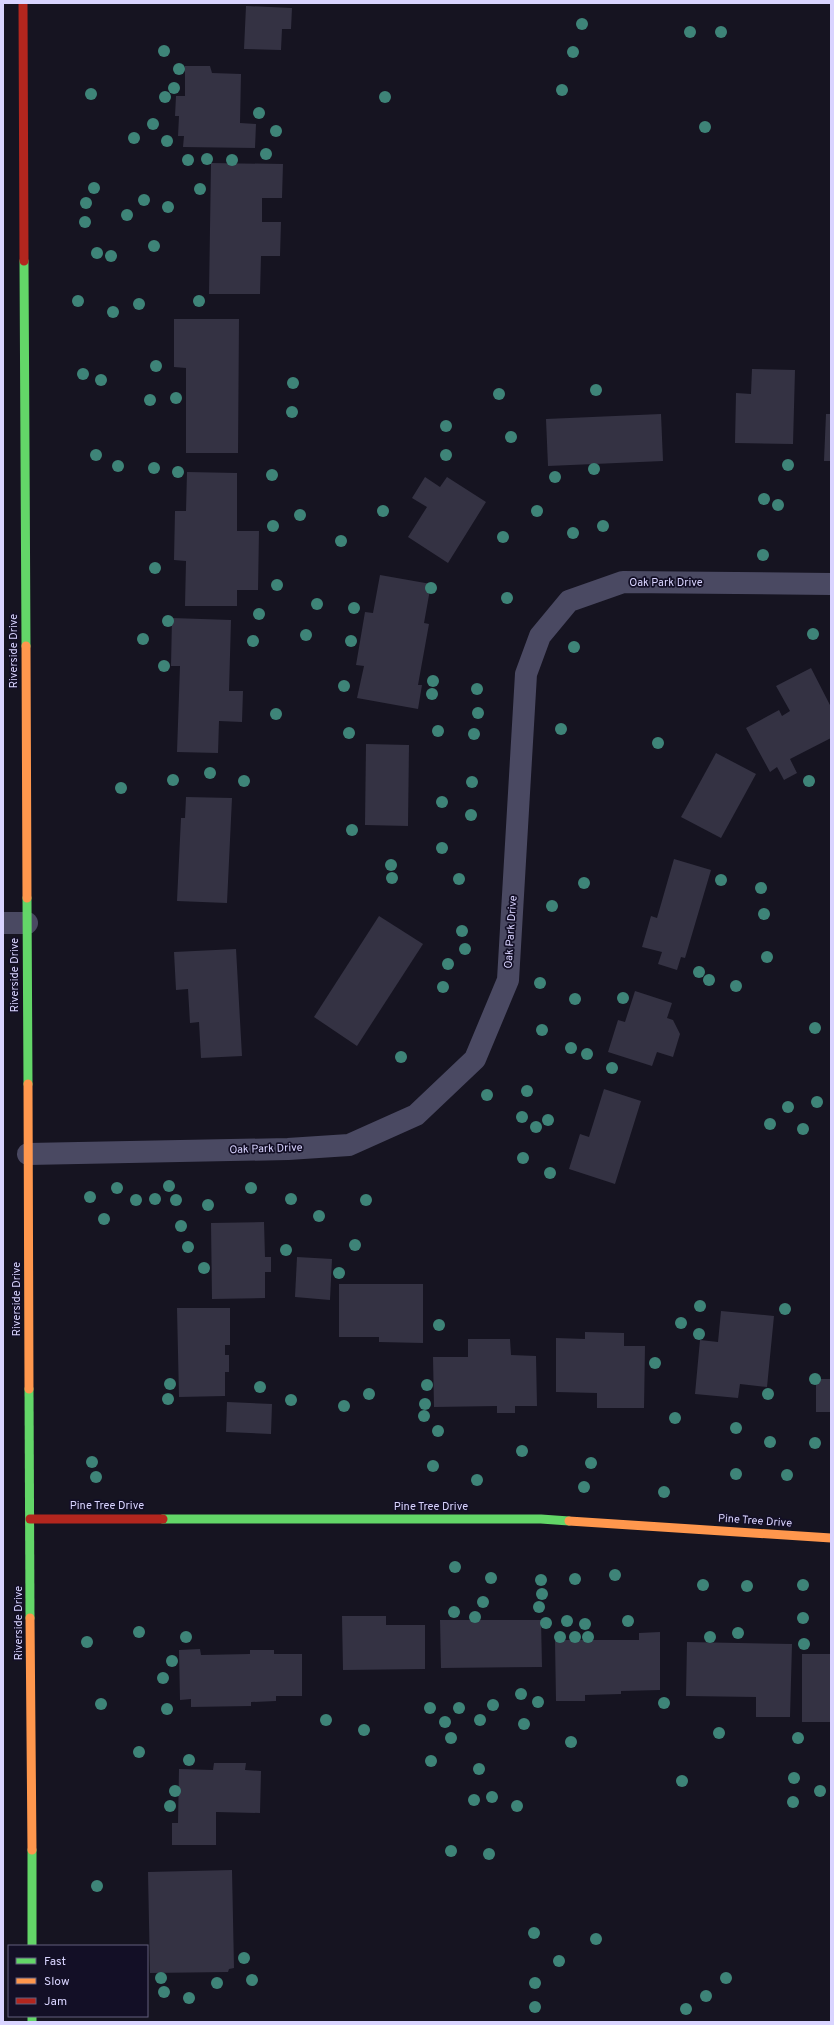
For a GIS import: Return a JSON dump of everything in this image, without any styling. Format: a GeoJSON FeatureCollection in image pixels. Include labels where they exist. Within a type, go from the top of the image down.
{"type":"FeatureCollection","features":[{"type":"Feature","properties":{"kind":"main road","name":"Riverside Drive"},"geometry":{"type":"LineString","coordinates":[[23,3],[32,1945]]}},
{"type":"Feature","properties":{"kind":"main road","name":"Pine Tree Drive"},"geometry":{"type":"LineString","coordinates":[[30,1519],[541,1519],[831,1538]]}},
{"type":"Feature","properties":{"kind":"street","name":"Oak Park Drive"},"geometry":{"type":"LineString","coordinates":[[28,1154],[288,1149],[349,1145],[416,1115],[475,1059],[508,980],[526,674],[540,636],[569,601],[623,582],[831,584]]}},
{"type":"Feature","properties":{"kind":"street"},"geometry":{"type":"LineString","coordinates":[[3,923],[27,923]]}},
{"type":"Feature","properties":{"kind":"building"},"geometry":{"type":"Polygon","coordinates":[[[246,6],[292,8],[291,29],[282,29],[281,50],[244,49],[246,6]]]}},
{"type":"Feature","properties":{"kind":"building"},"geometry":{"type":"Polygon","coordinates":[[[185,66],[210,66],[212,73],[241,74],[240,123],[256,124],[255,148],[183,147],[184,136],[178,136],[179,116],[175,116],[176,96],[185,96],[185,66]]]}},
{"type":"Feature","properties":{"kind":"building"},"geometry":{"type":"Polygon","coordinates":[[[211,163],[283,164],[282,198],[262,198],[262,222],[281,222],[280,256],[261,256],[260,294],[209,294],[211,163]]]}},
{"type":"Feature","properties":{"kind":"building"},"geometry":{"type":"Polygon","coordinates":[[[174,319],[239,319],[238,453],[186,453],[186,368],[174,367],[174,319]]]}},
{"type":"Feature","properties":{"kind":"building"},"geometry":{"type":"Polygon","coordinates":[[[752,369],[795,370],[793,444],[735,443],[736,393],[751,394],[752,369]]]}},
{"type":"Feature","properties":{"kind":"building"},"geometry":{"type":"Polygon","coordinates":[[[661,414],[663,461],[548,466],[546,419],[661,414]]]}},
{"type":"Feature","properties":{"kind":"building"},"geometry":{"type":"Polygon","coordinates":[[[826,414],[831,414],[831,461],[824,461],[826,414]]]}},
{"type":"Feature","properties":{"kind":"building"},"geometry":{"type":"Polygon","coordinates":[[[187,472],[237,473],[237,531],[259,531],[258,590],[237,590],[237,606],[185,606],[186,561],[174,560],[175,511],[186,511],[187,472]]]}},
{"type":"Feature","properties":{"kind":"building"},"geometry":{"type":"Polygon","coordinates":[[[425,477],[440,487],[447,477],[486,502],[448,563],[408,537],[427,507],[412,498],[425,477]]]}},
{"type":"Feature","properties":{"kind":"building"},"geometry":{"type":"Polygon","coordinates":[[[380,575],[431,584],[424,623],[429,624],[418,685],[422,685],[418,709],[357,698],[364,666],[356,665],[365,612],[373,613],[380,575]]]}},
{"type":"Feature","properties":{"kind":"building"},"geometry":{"type":"Polygon","coordinates":[[[172,618],[231,620],[229,691],[243,691],[242,722],[219,721],[218,753],[177,752],[180,666],[171,666],[172,618]]]}},
{"type":"Feature","properties":{"kind":"building"},"geometry":{"type":"Polygon","coordinates":[[[811,668],[831,707],[831,738],[790,759],[797,773],[784,780],[777,767],[770,772],[746,728],[779,710],[782,716],[790,711],[776,686],[811,668]]]}},
{"type":"Feature","properties":{"kind":"building"},"geometry":{"type":"Polygon","coordinates":[[[366,744],[409,745],[408,826],[365,825],[366,744]]]}},
{"type":"Feature","properties":{"kind":"building"},"geometry":{"type":"Polygon","coordinates":[[[716,753],[756,774],[721,838],[681,817],[716,753]]]}},
{"type":"Feature","properties":{"kind":"building"},"geometry":{"type":"Polygon","coordinates":[[[186,797],[232,798],[227,903],[177,901],[181,818],[185,818],[186,797]]]}},
{"type":"Feature","properties":{"kind":"building"},"geometry":{"type":"Polygon","coordinates":[[[674,859],[711,870],[685,958],[681,957],[677,970],[658,964],[662,952],[642,947],[651,916],[657,918],[674,859]]]}},
{"type":"Feature","properties":{"kind":"building"},"geometry":{"type":"Polygon","coordinates":[[[379,916],[423,944],[357,1046],[314,1017],[379,916]]]}},
{"type":"Feature","properties":{"kind":"building"},"geometry":{"type":"Polygon","coordinates":[[[236,949],[242,1056],[201,1058],[199,1022],[190,1023],[188,989],[176,990],[174,952],[236,949]]]}},
{"type":"Feature","properties":{"kind":"building"},"geometry":{"type":"Polygon","coordinates":[[[635,991],[672,1003],[667,1018],[673,1020],[680,1034],[673,1057],[657,1052],[652,1066],[608,1052],[618,1020],[625,1022],[635,991]]]}},
{"type":"Feature","properties":{"kind":"building"},"geometry":{"type":"Polygon","coordinates":[[[604,1089],[641,1101],[615,1184],[569,1169],[580,1134],[589,1137],[604,1089]]]}},
{"type":"Feature","properties":{"kind":"building"},"geometry":{"type":"Polygon","coordinates":[[[264,1222],[265,1257],[271,1257],[271,1272],[265,1272],[265,1298],[212,1299],[211,1223],[264,1222]]]}},
{"type":"Feature","properties":{"kind":"building"},"geometry":{"type":"Polygon","coordinates":[[[297,1257],[332,1259],[330,1300],[295,1297],[297,1257]]]}},
{"type":"Feature","properties":{"kind":"building"},"geometry":{"type":"Polygon","coordinates":[[[339,1284],[423,1284],[423,1343],[379,1342],[379,1337],[339,1337],[339,1284]]]}},
{"type":"Feature","properties":{"kind":"building"},"geometry":{"type":"Polygon","coordinates":[[[177,1308],[230,1308],[230,1345],[225,1345],[225,1355],[229,1355],[229,1372],[225,1372],[225,1396],[179,1397],[177,1308]]]}},
{"type":"Feature","properties":{"kind":"building"},"geometry":{"type":"Polygon","coordinates":[[[721,1311],[774,1316],[767,1387],[740,1384],[738,1398],[695,1394],[700,1340],[718,1342],[721,1311]]]}},
{"type":"Feature","properties":{"kind":"building"},"geometry":{"type":"Polygon","coordinates":[[[585,1332],[624,1333],[624,1346],[645,1346],[644,1408],[597,1408],[597,1393],[556,1392],[556,1338],[585,1339],[585,1332]]]}},
{"type":"Feature","properties":{"kind":"building"},"geometry":{"type":"Polygon","coordinates":[[[468,1339],[510,1339],[511,1355],[536,1356],[537,1406],[515,1406],[515,1413],[497,1413],[497,1406],[434,1407],[433,1357],[468,1357],[468,1339]]]}},
{"type":"Feature","properties":{"kind":"building"},"geometry":{"type":"Polygon","coordinates":[[[816,1379],[831,1379],[831,1412],[816,1412],[816,1379]]]}},
{"type":"Feature","properties":{"kind":"building"},"geometry":{"type":"Polygon","coordinates":[[[227,1402],[272,1404],[271,1434],[226,1432],[227,1402]]]}},
{"type":"Feature","properties":{"kind":"building"},"geometry":{"type":"Polygon","coordinates":[[[342,1616],[386,1616],[386,1625],[425,1625],[425,1669],[343,1670],[342,1616]]]}},
{"type":"Feature","properties":{"kind":"building"},"geometry":{"type":"Polygon","coordinates":[[[440,1620],[541,1620],[542,1667],[441,1668],[440,1620]]]}},
{"type":"Feature","properties":{"kind":"building"},"geometry":{"type":"Polygon","coordinates":[[[660,1632],[660,1690],[621,1691],[621,1694],[585,1695],[585,1701],[556,1701],[555,1640],[639,1640],[639,1633],[660,1632]]]}},
{"type":"Feature","properties":{"kind":"building"},"geometry":{"type":"Polygon","coordinates":[[[687,1642],[792,1644],[790,1717],[756,1717],[756,1697],[686,1696],[687,1642]]]}},
{"type":"Feature","properties":{"kind":"building"},"geometry":{"type":"Polygon","coordinates":[[[200,1649],[201,1655],[250,1654],[250,1650],[274,1650],[274,1654],[302,1654],[302,1696],[276,1696],[276,1701],[251,1702],[251,1706],[191,1707],[191,1699],[180,1700],[179,1650],[200,1649]]]}},
{"type":"Feature","properties":{"kind":"building"},"geometry":{"type":"Polygon","coordinates":[[[802,1654],[831,1654],[831,1722],[802,1722],[802,1654]]]}},
{"type":"Feature","properties":{"kind":"building"},"geometry":{"type":"Polygon","coordinates":[[[214,1763],[246,1763],[245,1770],[261,1771],[260,1813],[216,1812],[216,1845],[172,1845],[172,1823],[178,1823],[179,1769],[213,1770],[214,1763]]]}},
{"type":"Feature","properties":{"kind":"building"},"geometry":{"type":"Polygon","coordinates":[[[232,1870],[234,1968],[229,1969],[228,1972],[150,1973],[148,1872],[232,1870]]]}},
{"type":"Feature","properties":{"kind":"traffic: fast"},"geometry":{"type":"LineString","coordinates":[[24,261],[26,646]]}},
{"type":"Feature","properties":{"kind":"traffic: fast"},"geometry":{"type":"LineString","coordinates":[[27,898],[28,1084]]}},
{"type":"Feature","properties":{"kind":"traffic: fast"},"geometry":{"type":"LineString","coordinates":[[29,1389],[30,1618]]}},
{"type":"Feature","properties":{"kind":"traffic: fast"},"geometry":{"type":"LineString","coordinates":[[163,1519],[541,1519],[569,1521]]}},
{"type":"Feature","properties":{"kind":"traffic: fast"},"geometry":{"type":"LineString","coordinates":[[32,1850],[32,1945]]}},
{"type":"Feature","properties":{"kind":"traffic: fast"},"geometry":{"type":"LineString","coordinates":[[32,2017],[32,2022]]}},
{"type":"Feature","properties":{"kind":"traffic: slow"},"geometry":{"type":"LineString","coordinates":[[26,646],[27,898]]}},
{"type":"Feature","properties":{"kind":"traffic: slow"},"geometry":{"type":"LineString","coordinates":[[28,1084],[29,1389]]}},
{"type":"Feature","properties":{"kind":"traffic: slow"},"geometry":{"type":"LineString","coordinates":[[569,1521],[831,1538]]}},
{"type":"Feature","properties":{"kind":"traffic: slow"},"geometry":{"type":"LineString","coordinates":[[30,1618],[32,1850]]}},
{"type":"Feature","properties":{"kind":"traffic: jam"},"geometry":{"type":"LineString","coordinates":[[23,3],[24,261]]}},
{"type":"Feature","properties":{"kind":"traffic: jam"},"geometry":{"type":"LineString","coordinates":[[30,1519],[163,1519]]}}]}
